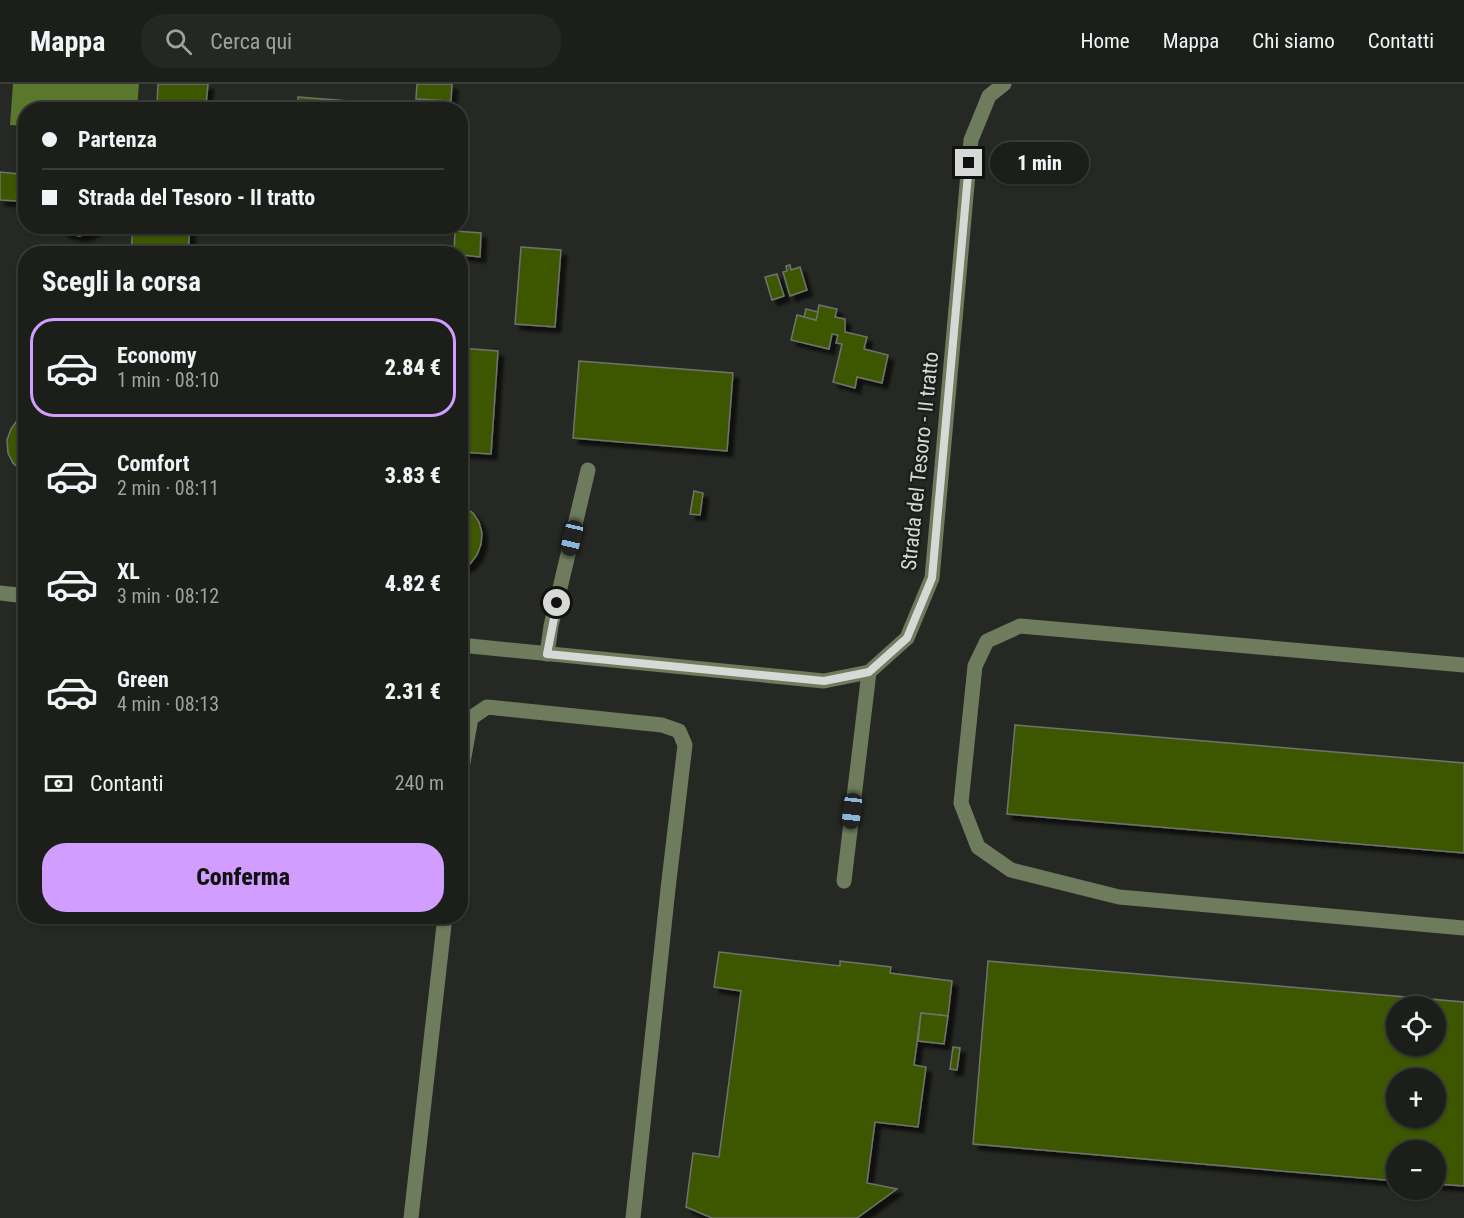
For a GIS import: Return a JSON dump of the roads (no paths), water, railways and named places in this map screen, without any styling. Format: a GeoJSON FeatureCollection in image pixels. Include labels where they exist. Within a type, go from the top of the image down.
{"type":"FeatureCollection","features":[{"type":"Feature","properties":{"kind":"street","name":"Strada del Tesoro - II tratto"},"geometry":{"type":"LineString","coordinates":[[869,672],[907,638],[932,578],[971,140],[989,96],[1004,84]]}},
{"type":"Feature","properties":{"kind":"street"},"geometry":{"type":"LineString","coordinates":[[547,654],[551,626],[588,470]]}},
{"type":"Feature","properties":{"kind":"street"},"geometry":{"type":"LineString","coordinates":[[0,593],[18,595]]}},
{"type":"Feature","properties":{"kind":"street"},"geometry":{"type":"LineString","coordinates":[[1464,665],[1020,626],[987,641],[975,666],[961,803],[978,847],[1011,870],[1119,897],[1464,928]]}},
{"type":"Feature","properties":{"kind":"street"},"geometry":{"type":"LineString","coordinates":[[468,646],[824,681],[869,672],[844,881]]}},
{"type":"Feature","properties":{"kind":"street"},"geometry":{"type":"LineString","coordinates":[[468,735],[471,718],[487,707],[662,725],[679,731],[685,745],[633,1218]]}},
{"type":"Feature","properties":{"kind":"street"},"geometry":{"type":"LineString","coordinates":[[411,1218],[444,924]]}}]}
